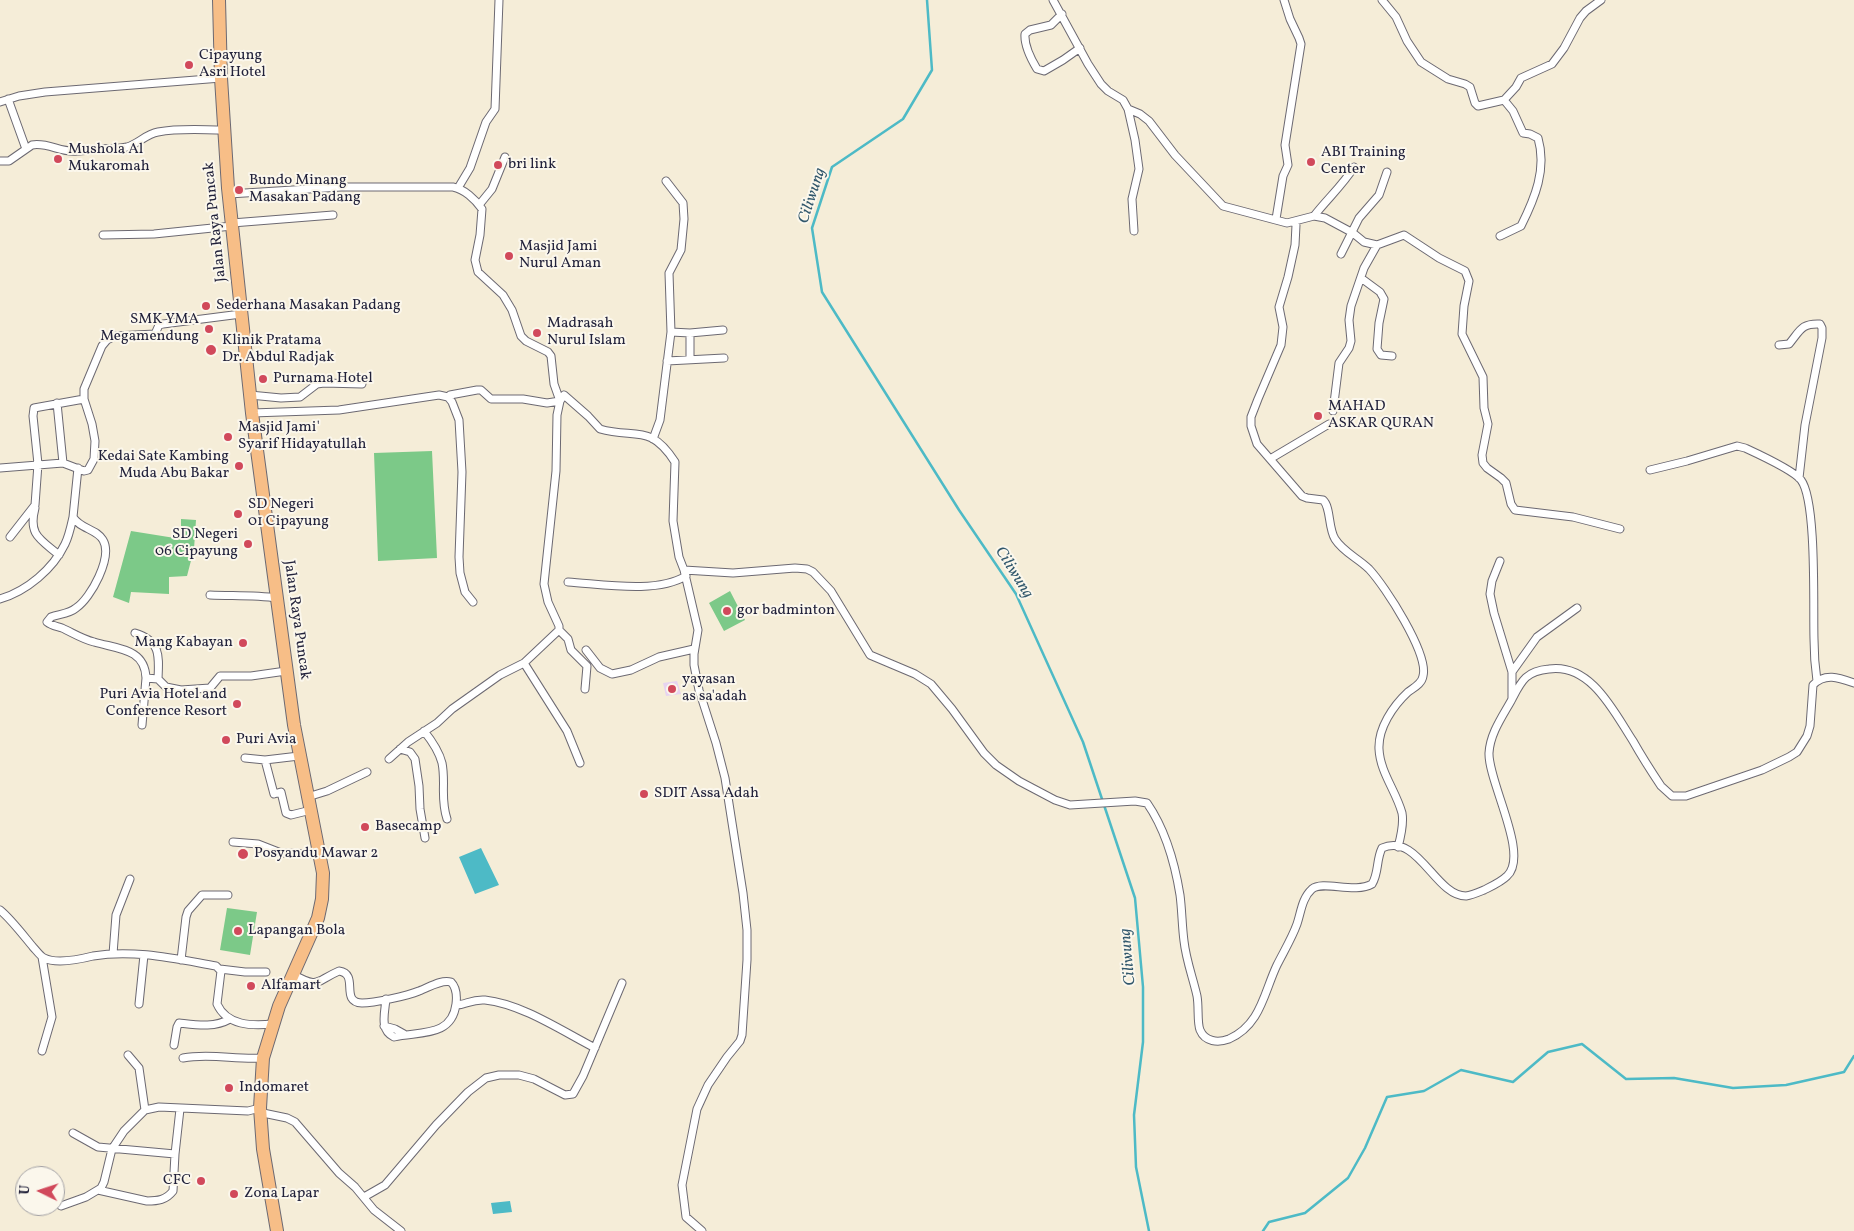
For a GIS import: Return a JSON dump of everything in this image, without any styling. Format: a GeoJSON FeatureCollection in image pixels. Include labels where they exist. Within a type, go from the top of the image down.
{"type":"FeatureCollection","features":[{"type":"Feature","properties":{"kind":"highway","name":"Jalan Raya Puncak"},"geometry":{"type":"LineString","coordinates":[[218,0],[229,194],[252,414],[286,671],[299,756],[321,854],[324,887],[318,918],[292,974],[262,1058],[260,1108],[263,1149],[277,1231]]}},
{"type":"Feature","properties":{"kind":"street"},"geometry":{"type":"LineString","coordinates":[[458,188],[470,168],[486,122],[494,109],[499,0]]}},
{"type":"Feature","properties":{"kind":"street"},"geometry":{"type":"LineString","coordinates":[[1053,0],[1101,84],[1108,91],[1123,100],[1128,109],[1139,168],[1132,199],[1134,230]]}},
{"type":"Feature","properties":{"kind":"street"},"geometry":{"type":"LineString","coordinates":[[1276,219],[1283,176],[1288,164],[1285,145],[1300,44],[1300,38],[1284,0]]}},
{"type":"Feature","properties":{"kind":"street"},"geometry":{"type":"LineString","coordinates":[[1382,0],[1396,17],[1407,42],[1421,62],[1441,76],[1470,87],[1475,103],[1478,106],[1504,100],[1516,87],[1521,78],[1539,71],[1556,61],[1580,18],[1586,10],[1601,0]]}},
{"type":"Feature","properties":{"kind":"street"},"geometry":{"type":"LineString","coordinates":[[1062,14],[1051,25],[1030,30],[1025,34],[1025,43],[1034,64],[1037,69],[1044,71],[1080,48]]}},
{"type":"Feature","properties":{"kind":"street"},"geometry":{"type":"LineString","coordinates":[[26,149],[4,100],[45,92],[221,78]]}},
{"type":"Feature","properties":{"kind":"street"},"geometry":{"type":"LineString","coordinates":[[1500,236],[1521,226],[1538,187],[1541,174],[1541,148],[1538,138],[1523,133],[1513,111],[1504,100]]}},
{"type":"Feature","properties":{"kind":"street"},"geometry":{"type":"LineString","coordinates":[[1128,109],[1140,114],[1149,122],[1185,167],[1223,206],[1284,222],[1294,222],[1314,216],[1330,219],[1364,242],[1377,245],[1404,235],[1439,258],[1462,268],[1467,273],[1469,281],[1464,306],[1462,334],[1483,377],[1484,408],[1488,424],[1482,455],[1483,463],[1506,483],[1513,508],[1520,511],[1573,517],[1620,529]]}},
{"type":"Feature","properties":{"kind":"street"},"geometry":{"type":"LineString","coordinates":[[0,161],[9,161],[36,144],[68,152],[125,147],[157,132],[186,129],[224,130]]}},
{"type":"Feature","properties":{"kind":"street"},"geometry":{"type":"LineString","coordinates":[[479,205],[492,189],[506,157]]}},
{"type":"Feature","properties":{"kind":"street"},"geometry":{"type":"LineString","coordinates":[[1314,216],[1340,188],[1354,167]]}},
{"type":"Feature","properties":{"kind":"street"},"geometry":{"type":"LineString","coordinates":[[1341,254],[1362,215],[1379,195],[1387,172]]}},
{"type":"Feature","properties":{"kind":"street"},"geometry":{"type":"LineString","coordinates":[[653,439],[660,420],[671,332],[669,272],[681,250],[683,203],[666,181]]}},
{"type":"Feature","properties":{"kind":"street"},"geometry":{"type":"LineString","coordinates":[[229,194],[341,187],[458,188],[473,198],[482,209],[480,235],[475,260],[478,272],[481,277],[503,295],[512,310],[521,336],[526,341],[548,352],[551,356],[554,384],[560,401]]}},
{"type":"Feature","properties":{"kind":"street"},"geometry":{"type":"LineString","coordinates":[[103,235],[154,234],[333,215]]}},
{"type":"Feature","properties":{"kind":"street"},"geometry":{"type":"LineString","coordinates":[[1294,222],[1296,225],[1295,245],[1279,307],[1283,331],[1282,345],[1251,417],[1251,426],[1254,438],[1302,496],[1323,500],[1327,503],[1330,526],[1335,539],[1344,550],[1368,568],[1380,582],[1410,634],[1421,659],[1424,672],[1423,679],[1408,692],[1390,714],[1379,743],[1382,765],[1402,814],[1398,847]]}},
{"type":"Feature","properties":{"kind":"street"},"geometry":{"type":"LineString","coordinates":[[1333,411],[1338,363],[1350,346],[1350,315],[1361,278],[1377,245]]}},
{"type":"Feature","properties":{"kind":"street"},"geometry":{"type":"LineString","coordinates":[[1361,278],[1380,292],[1384,299],[1378,329],[1377,349],[1381,355],[1392,356]]}},
{"type":"Feature","properties":{"kind":"street"},"geometry":{"type":"LineString","coordinates":[[0,468],[63,462],[84,471],[88,470],[92,465],[95,451],[92,424],[84,399],[86,385],[104,342],[109,338],[128,334],[155,334],[159,325],[163,324],[241,314]]}},
{"type":"Feature","properties":{"kind":"street"},"geometry":{"type":"LineString","coordinates":[[1779,345],[1789,344],[1802,327],[1808,324],[1820,324],[1822,328],[1822,338],[1805,425],[1799,478]]}},
{"type":"Feature","properties":{"kind":"street"},"geometry":{"type":"LineString","coordinates":[[671,332],[690,333],[723,330]]}},
{"type":"Feature","properties":{"kind":"street"},"geometry":{"type":"LineString","coordinates":[[690,333],[690,359]]}},
{"type":"Feature","properties":{"kind":"street"},"geometry":{"type":"LineString","coordinates":[[667,361],[724,358]]}},
{"type":"Feature","properties":{"kind":"street"},"geometry":{"type":"LineString","coordinates":[[250,395],[282,398],[300,397],[317,384],[362,384]]}},
{"type":"Feature","properties":{"kind":"street"},"geometry":{"type":"LineString","coordinates":[[252,414],[339,410],[439,395],[448,397],[477,390],[481,390],[490,399],[523,399],[546,403],[560,401]]}},
{"type":"Feature","properties":{"kind":"street"},"geometry":{"type":"LineString","coordinates":[[585,689],[587,666],[571,650],[566,636],[559,630],[548,602],[544,584],[556,471],[557,415],[560,401],[564,395],[600,429],[641,434],[653,439],[675,462],[673,521],[679,556],[685,573],[698,630],[694,649],[694,664],[699,690],[725,778],[747,930],[742,1035],[740,1041],[708,1085],[697,1109],[682,1185],[686,1217],[702,1231]]}},
{"type":"Feature","properties":{"kind":"street"},"geometry":{"type":"LineString","coordinates":[[448,397],[455,408],[460,430],[462,472],[460,573],[465,592],[473,602]]}},
{"type":"Feature","properties":{"kind":"street"},"geometry":{"type":"LineString","coordinates":[[59,555],[40,539],[32,528],[38,464],[33,410],[57,403],[84,399]]}},
{"type":"Feature","properties":{"kind":"street"},"geometry":{"type":"LineString","coordinates":[[57,403],[63,462]]}},
{"type":"Feature","properties":{"kind":"street"},"geometry":{"type":"LineString","coordinates":[[1270,459],[1329,424]]}},
{"type":"Feature","properties":{"kind":"street"},"geometry":{"type":"LineString","coordinates":[[1650,470],[1693,460],[1737,446],[1745,448],[1799,478],[1805,488],[1810,518],[1814,652],[1817,681]]}},
{"type":"Feature","properties":{"kind":"street"},"geometry":{"type":"LineString","coordinates":[[0,599],[16,593],[35,579],[59,555],[66,542],[73,517],[78,468]]}},
{"type":"Feature","properties":{"kind":"street"},"geometry":{"type":"LineString","coordinates":[[10,537],[35,505]]}},
{"type":"Feature","properties":{"kind":"street"},"geometry":{"type":"LineString","coordinates":[[73,517],[77,523],[102,538],[105,545],[101,573],[82,604],[72,611],[51,617],[47,622],[94,642],[121,648],[136,655],[146,668],[142,725]]}},
{"type":"Feature","properties":{"kind":"street"},"geometry":{"type":"LineString","coordinates":[[1500,562],[1492,581],[1490,594],[1512,672],[1512,699]]}},
{"type":"Feature","properties":{"kind":"street"},"geometry":{"type":"LineString","coordinates":[[568,582],[650,586],[671,583],[685,573],[733,573],[795,568],[806,569],[822,580],[835,597],[867,652],[873,657],[915,674],[931,684],[984,753],[996,765],[1019,781],[1055,800],[1070,805],[1135,801],[1147,803],[1154,813],[1165,838],[1176,874],[1184,942],[1200,1008],[1199,1025],[1206,1038],[1214,1042],[1236,1035],[1254,1018],[1262,1004],[1277,965],[1294,933],[1306,898],[1313,889],[1320,886],[1351,888],[1372,884],[1376,877],[1382,848],[1388,846],[1398,847],[1415,854],[1446,886],[1455,893],[1462,895],[1472,894],[1490,887],[1509,875],[1514,862],[1513,842],[1489,764],[1489,753],[1494,733],[1512,699],[1522,681],[1532,672],[1559,668],[1582,677],[1598,690],[1612,708],[1661,786],[1672,796],[1679,797],[1762,770],[1790,757],[1797,752],[1808,736],[1812,687],[1817,681],[1833,677],[1854,683]]}},
{"type":"Feature","properties":{"kind":"street"},"geometry":{"type":"LineString","coordinates":[[210,595],[248,594],[277,598]]}},
{"type":"Feature","properties":{"kind":"street"},"geometry":{"type":"LineString","coordinates":[[1512,672],[1537,637],[1577,608]]}},
{"type":"Feature","properties":{"kind":"street"},"geometry":{"type":"LineString","coordinates":[[389,759],[400,748],[438,723],[452,709],[488,684],[524,663],[559,630]]}},
{"type":"Feature","properties":{"kind":"street"},"geometry":{"type":"LineString","coordinates":[[135,633],[150,639],[156,647],[159,659],[158,679]]}},
{"type":"Feature","properties":{"kind":"street"},"geometry":{"type":"LineString","coordinates":[[586,650],[600,668],[612,674],[631,670],[659,657],[694,649]]}},
{"type":"Feature","properties":{"kind":"street"},"geometry":{"type":"LineString","coordinates":[[524,663],[567,731],[580,763]]}},
{"type":"Feature","properties":{"kind":"street"},"geometry":{"type":"LineString","coordinates":[[146,678],[158,679],[166,687],[180,690],[210,688],[220,676],[252,676],[286,671]]}},
{"type":"Feature","properties":{"kind":"street"},"geometry":{"type":"LineString","coordinates":[[424,731],[437,749],[442,762],[442,801],[447,819]]}},
{"type":"Feature","properties":{"kind":"street"},"geometry":{"type":"LineString","coordinates":[[400,748],[410,752],[415,759],[424,838]]}},
{"type":"Feature","properties":{"kind":"street"},"geometry":{"type":"LineString","coordinates":[[245,758],[265,760],[299,756]]}},
{"type":"Feature","properties":{"kind":"street"},"geometry":{"type":"LineString","coordinates":[[265,760],[274,794],[281,792],[286,813],[291,815],[311,810]]}},
{"type":"Feature","properties":{"kind":"street"},"geometry":{"type":"LineString","coordinates":[[314,794],[327,792],[367,772]]}},
{"type":"Feature","properties":{"kind":"street"},"geometry":{"type":"LineString","coordinates":[[234,842],[258,844],[281,852],[321,854]]}},
{"type":"Feature","properties":{"kind":"street"},"geometry":{"type":"LineString","coordinates":[[113,954],[116,915],[130,879]]}},
{"type":"Feature","properties":{"kind":"street"},"geometry":{"type":"LineString","coordinates":[[182,960],[188,911],[202,894],[228,895]]}},
{"type":"Feature","properties":{"kind":"street"},"geometry":{"type":"LineString","coordinates":[[0,910],[9,917],[15,927],[42,957],[52,1017],[42,1051]]}},
{"type":"Feature","properties":{"kind":"street"},"geometry":{"type":"LineString","coordinates":[[42,957],[53,960],[75,960],[113,954],[144,955],[216,966],[220,969],[266,972]]}},
{"type":"Feature","properties":{"kind":"street"},"geometry":{"type":"LineString","coordinates":[[139,1004],[144,955]]}},
{"type":"Feature","properties":{"kind":"street"},"geometry":{"type":"LineString","coordinates":[[220,969],[221,978],[217,1004],[220,1010],[230,1019],[255,1026],[273,1024]]}},
{"type":"Feature","properties":{"kind":"street"},"geometry":{"type":"LineString","coordinates":[[292,974],[313,983],[320,982],[339,970],[342,971],[349,976],[349,992],[356,1002],[386,999],[416,992],[447,981],[455,986],[456,1005],[452,1018],[437,1030],[392,1036],[384,1026],[386,999]]}},
{"type":"Feature","properties":{"kind":"street"},"geometry":{"type":"LineString","coordinates":[[364,1197],[385,1185],[468,1092],[486,1078],[499,1075],[519,1075],[534,1079],[565,1095],[574,1094],[622,984]]}},
{"type":"Feature","properties":{"kind":"street"},"geometry":{"type":"LineString","coordinates":[[456,1005],[476,999],[503,1004],[542,1020],[595,1048]]}},
{"type":"Feature","properties":{"kind":"street"},"geometry":{"type":"LineString","coordinates":[[174,1045],[179,1023],[212,1025],[223,1023],[230,1019]]}},
{"type":"Feature","properties":{"kind":"street"},"geometry":{"type":"LineString","coordinates":[[128,1055],[138,1068],[145,1110]]}},
{"type":"Feature","properties":{"kind":"street"},"geometry":{"type":"LineString","coordinates":[[183,1058],[202,1055],[246,1059],[262,1058]]}},
{"type":"Feature","properties":{"kind":"street"},"geometry":{"type":"LineString","coordinates":[[65,1205],[86,1197],[98,1190],[104,1182],[112,1149],[124,1131],[145,1110],[159,1107],[248,1111],[260,1108],[264,1113],[287,1118],[295,1122],[334,1168],[364,1197],[374,1210],[401,1231]]}},
{"type":"Feature","properties":{"kind":"street"},"geometry":{"type":"LineString","coordinates":[[98,1190],[147,1201],[166,1198],[173,1191],[180,1109]]}},
{"type":"Feature","properties":{"kind":"street"},"geometry":{"type":"LineString","coordinates":[[73,1133],[98,1147],[175,1154]]}},
{"type":"Feature","properties":{"kind":"shaded area","name":"yayasan as sa'adah"},"geometry":{"type":"Polygon","coordinates":[[[677,681],[681,694],[666,696],[663,683],[677,681]]]}},
{"type":"Feature","properties":{"kind":"green space"},"geometry":{"type":"Polygon","coordinates":[[[432,451],[437,558],[378,561],[374,453],[432,451]]]}},
{"type":"Feature","properties":{"kind":"green space"},"geometry":{"type":"Polygon","coordinates":[[[181,519],[196,520],[194,549],[187,576],[169,577],[169,594],[131,592],[129,603],[113,597],[131,531],[181,539],[181,519]]]}},
{"type":"Feature","properties":{"kind":"green space","name":"gor badminton"},"geometry":{"type":"Polygon","coordinates":[[[730,591],[745,620],[724,631],[709,603],[730,591]]]}},
{"type":"Feature","properties":{"kind":"green space","name":"Lapangan Bola"},"geometry":{"type":"Polygon","coordinates":[[[227,908],[257,912],[250,955],[220,950],[227,908]]]}},
{"type":"Feature","properties":{"kind":"water"},"geometry":{"type":"Polygon","coordinates":[[[481,848],[499,885],[475,894],[459,857],[481,848]]]}},
{"type":"Feature","properties":{"kind":"water"},"geometry":{"type":"Polygon","coordinates":[[[510,1201],[512,1212],[493,1214],[491,1203],[510,1201]]]}},
{"type":"Feature","properties":{"kind":"waterway","name":"Ciliwung"},"geometry":{"type":"LineString","coordinates":[[927,0],[932,70],[903,119],[832,167],[812,228],[822,292],[959,510],[1016,594],[1083,742],[1135,898],[1143,987],[1143,1042],[1134,1115],[1136,1167],[1149,1231]]}},
{"type":"Feature","properties":{"kind":"waterway"},"geometry":{"type":"LineString","coordinates":[[1263,1231],[1269,1222],[1305,1213],[1348,1178],[1365,1148],[1387,1097],[1424,1091],[1461,1070],[1513,1082],[1548,1052],[1582,1044],[1626,1079],[1674,1078],[1733,1088],[1786,1085],[1844,1072],[1854,1056]]}},
{"type":"Feature","properties":{"kind":"place","name":"Cipayung Asri Hotel"},"geometry":{"type":"Point","coordinates":[189,65]}},
{"type":"Feature","properties":{"kind":"place","name":"Mushola Al Mukaromah"},"geometry":{"type":"Point","coordinates":[58,159]}},
{"type":"Feature","properties":{"kind":"place","name":"ABI Training Center"},"geometry":{"type":"Point","coordinates":[1311,162]}},
{"type":"Feature","properties":{"kind":"place","name":"bri link"},"geometry":{"type":"Point","coordinates":[498,165]}},
{"type":"Feature","properties":{"kind":"place","name":"Bundo Minang Masakan Padang"},"geometry":{"type":"Point","coordinates":[239,190]}},
{"type":"Feature","properties":{"kind":"place","name":"Masjid Jami Nurul Aman"},"geometry":{"type":"Point","coordinates":[509,256]}},
{"type":"Feature","properties":{"kind":"place","name":"Sederhana Masakan Padang"},"geometry":{"type":"Point","coordinates":[206,306]}},
{"type":"Feature","properties":{"kind":"place","name":"SMK YMA Megamendung"},"geometry":{"type":"Point","coordinates":[209,329]}},
{"type":"Feature","properties":{"kind":"place","name":"Madrasah Nurul Islam"},"geometry":{"type":"Point","coordinates":[537,333]}},
{"type":"Feature","properties":{"kind":"place","name":"Klinik Pratama Dr. Abdul Radjak"},"geometry":{"type":"Point","coordinates":[211,350]}},
{"type":"Feature","properties":{"kind":"place","name":"Purnama Hotel"},"geometry":{"type":"Point","coordinates":[263,379]}},
{"type":"Feature","properties":{"kind":"place","name":"MAHAD ASKAR QURAN"},"geometry":{"type":"Point","coordinates":[1318,416]}},
{"type":"Feature","properties":{"kind":"place","name":"Masjid Jami' Syarif Hidayatullah"},"geometry":{"type":"Point","coordinates":[228,437]}},
{"type":"Feature","properties":{"kind":"place","name":"Kedai Sate Kambing Muda Abu Bakar"},"geometry":{"type":"Point","coordinates":[239,466]}},
{"type":"Feature","properties":{"kind":"place","name":"SD Negeri 01 Cipayung"},"geometry":{"type":"Point","coordinates":[238,514]}},
{"type":"Feature","properties":{"kind":"place","name":"SD Negeri 06 Cipayung"},"geometry":{"type":"Point","coordinates":[248,544]}},
{"type":"Feature","properties":{"kind":"place","name":"gor badminton"},"geometry":{"type":"Point","coordinates":[727,611]}},
{"type":"Feature","properties":{"kind":"place","name":"Mang Kabayan"},"geometry":{"type":"Point","coordinates":[243,643]}},
{"type":"Feature","properties":{"kind":"place","name":"yayasan as sa'adah"},"geometry":{"type":"Point","coordinates":[672,689]}},
{"type":"Feature","properties":{"kind":"place","name":"Puri Avia Hotel and Conference Resort"},"geometry":{"type":"Point","coordinates":[237,704]}},
{"type":"Feature","properties":{"kind":"place","name":"Puri Avia"},"geometry":{"type":"Point","coordinates":[226,740]}},
{"type":"Feature","properties":{"kind":"place","name":"SDIT Assa Adah"},"geometry":{"type":"Point","coordinates":[644,794]}},
{"type":"Feature","properties":{"kind":"place","name":"Basecamp"},"geometry":{"type":"Point","coordinates":[365,827]}},
{"type":"Feature","properties":{"kind":"place","name":"Posyandu Mawar 2"},"geometry":{"type":"Point","coordinates":[243,854]}},
{"type":"Feature","properties":{"kind":"place","name":"Lapangan Bola"},"geometry":{"type":"Point","coordinates":[238,931]}},
{"type":"Feature","properties":{"kind":"place","name":"Alfamart"},"geometry":{"type":"Point","coordinates":[251,986]}},
{"type":"Feature","properties":{"kind":"place","name":"Indomaret"},"geometry":{"type":"Point","coordinates":[229,1088]}},
{"type":"Feature","properties":{"kind":"place","name":"CFC"},"geometry":{"type":"Point","coordinates":[201,1181]}},
{"type":"Feature","properties":{"kind":"place","name":"Zona Lapar"},"geometry":{"type":"Point","coordinates":[234,1194]}}]}
